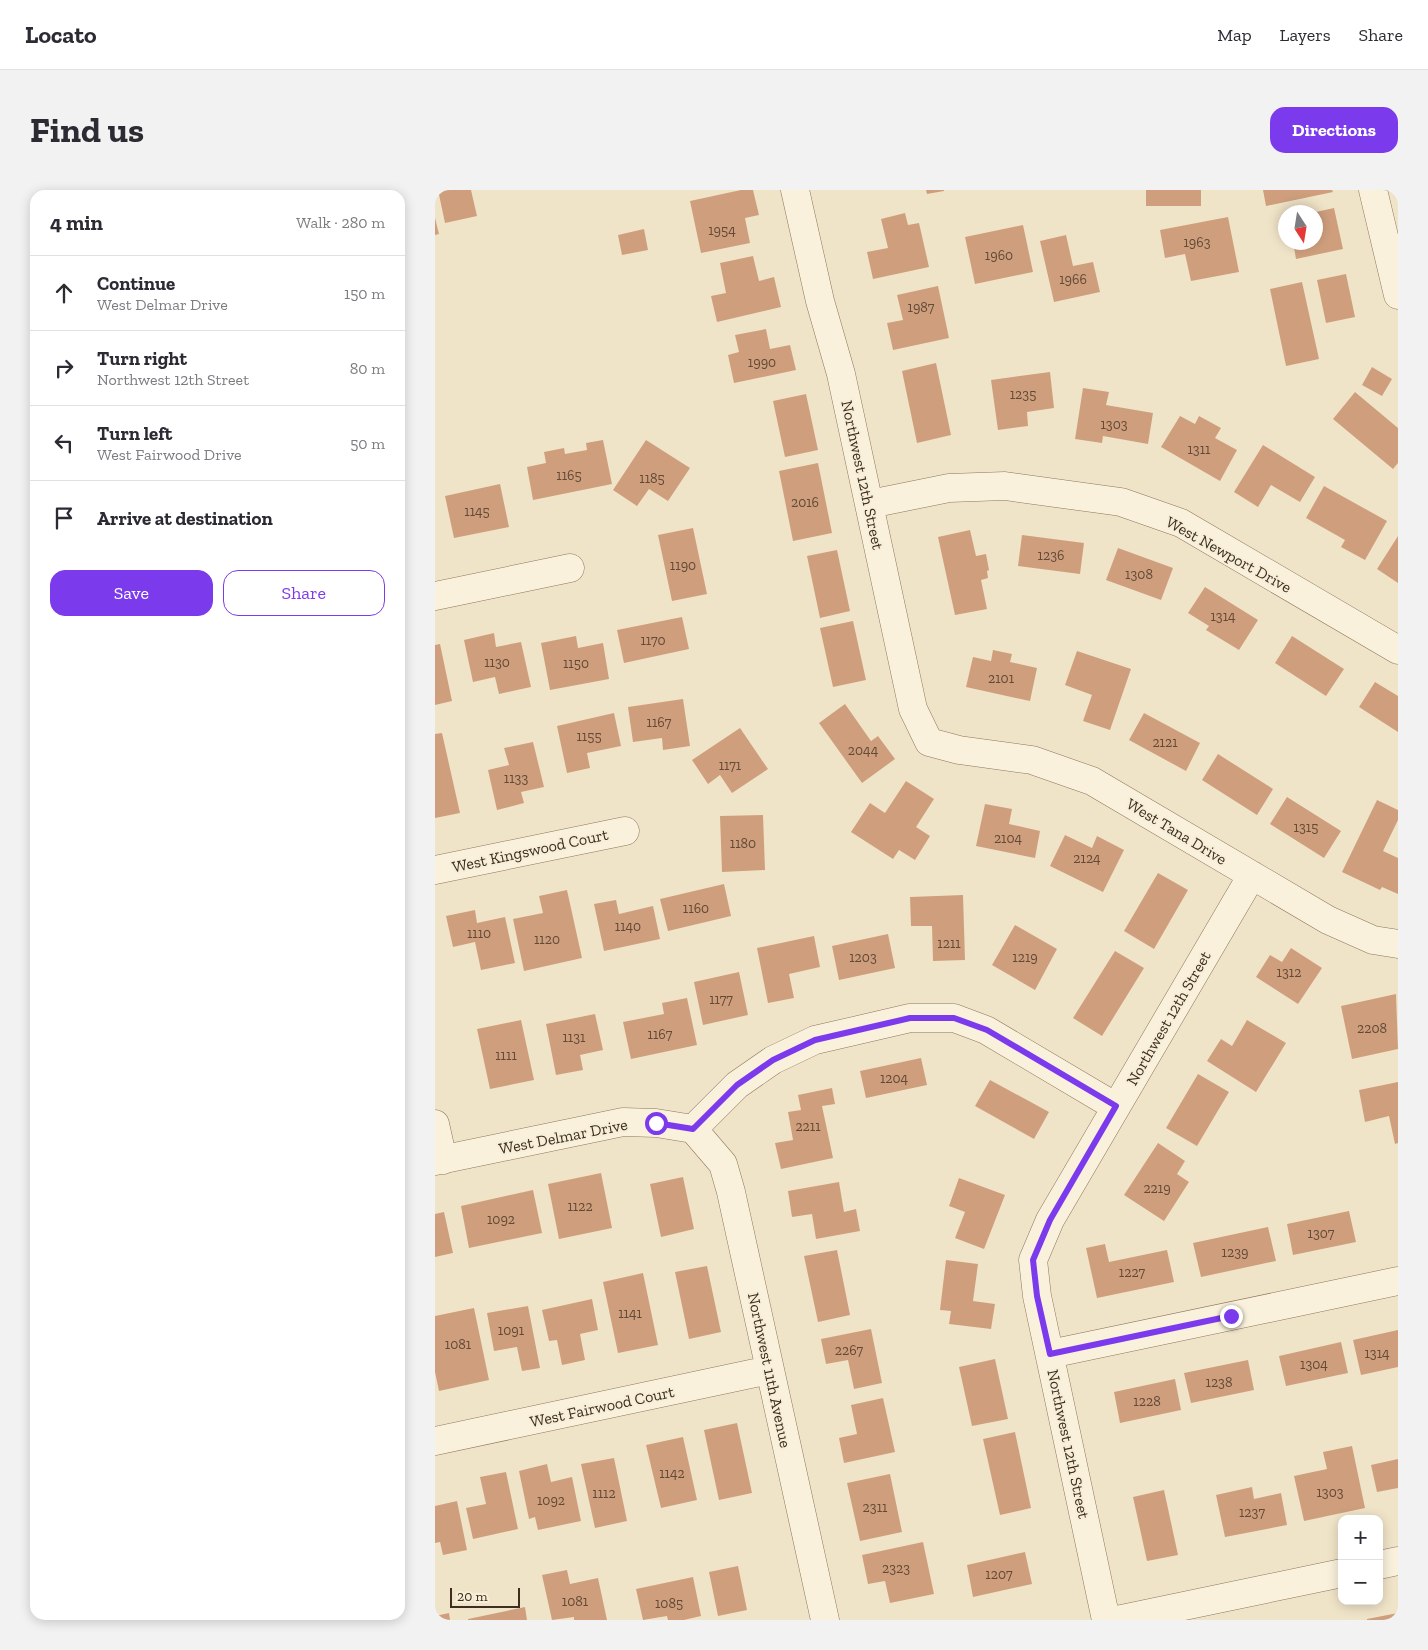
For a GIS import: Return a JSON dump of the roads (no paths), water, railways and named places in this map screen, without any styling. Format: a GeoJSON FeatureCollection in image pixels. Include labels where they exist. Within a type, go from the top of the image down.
{"type":"FeatureCollection","features":[{"type":"Feature","properties":{"kind":"street","name":"Northwest 12th Street"},"geometry":{"type":"LineString","coordinates":[[795,190],[820,301],[841,374],[913,708],[929,742],[945,746]]}},
{"type":"Feature","properties":{"kind":"street"},"geometry":{"type":"LineString","coordinates":[[1373,190],[1398,295]]}},
{"type":"Feature","properties":{"kind":"street","name":"West Newport Drive"},"geometry":{"type":"LineString","coordinates":[[870,504],[949,488],[1005,486],[1121,502],[1181,523],[1398,650]]}},
{"type":"Feature","properties":{"kind":"street"},"geometry":{"type":"LineString","coordinates":[[435,596],[570,568]]}},
{"type":"Feature","properties":{"kind":"street","name":"West Tana Drive"},"geometry":{"type":"LineString","coordinates":[[945,746],[1032,760],[1092,781],[1328,920],[1373,940],[1398,944]]}},
{"type":"Feature","properties":{"kind":"street","name":"West Kingswood Court"},"geometry":{"type":"LineString","coordinates":[[435,870],[625,830]]}},
{"type":"Feature","properties":{"kind":"street","name":"Northwest 12th Street"},"geometry":{"type":"LineString","coordinates":[[1106,1620],[1037,1296],[1033,1260],[1050,1220],[1252,876]]}},
{"type":"Feature","properties":{"kind":"street"},"geometry":{"type":"LineString","coordinates":[[693,1129],[737,1085],[773,1060],[815,1040],[910,1018],[954,1018],[987,1030],[1116,1106]]}},
{"type":"Feature","properties":{"kind":"street","name":"West Delmar Drive"},"geometry":{"type":"LineString","coordinates":[[439,1161],[623,1122],[656,1123],[693,1129]]}},
{"type":"Feature","properties":{"kind":"street"},"geometry":{"type":"LineString","coordinates":[[435,1124],[439,1161]]}},
{"type":"Feature","properties":{"kind":"street","name":"Northwest 11th Avenue"},"geometry":{"type":"LineString","coordinates":[[693,1129],[723,1164],[731,1192],[825,1620]]}},
{"type":"Feature","properties":{"kind":"street"},"geometry":{"type":"LineString","coordinates":[[1050,1354],[1398,1281]]}},
{"type":"Feature","properties":{"kind":"street","name":"West Fairwood Court"},"geometry":{"type":"LineString","coordinates":[[435,1441],[769,1370]]}},
{"type":"Feature","properties":{"kind":"street"},"geometry":{"type":"LineString","coordinates":[[1383,1564],[1398,1561]]}},
{"type":"Feature","properties":{"kind":"street"},"geometry":{"type":"LineString","coordinates":[[1117,1620],[1338,1574]]}}]}
